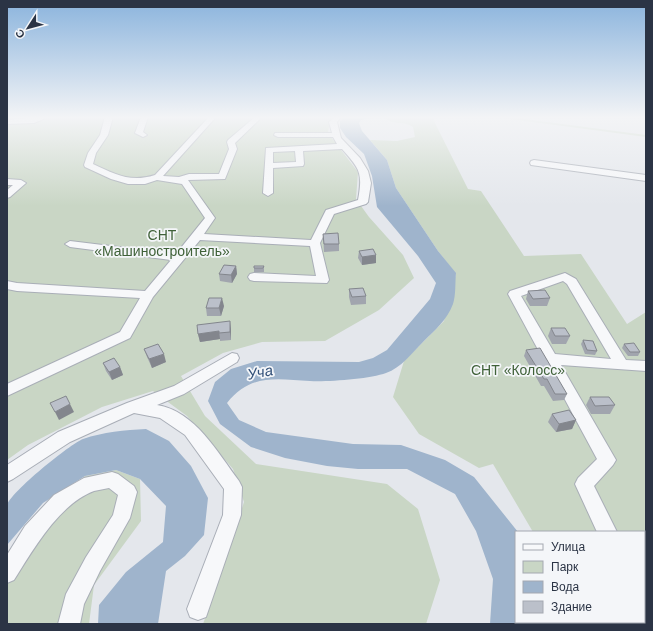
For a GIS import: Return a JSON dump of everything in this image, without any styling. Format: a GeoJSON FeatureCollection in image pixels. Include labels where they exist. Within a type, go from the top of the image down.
{"type":"FeatureCollection","features":[{"type":"Feature","properties":{"kind":"lane"},"geometry":{"type":"LineString","coordinates":[[96,146],[92,153],[88,165],[114,177],[128,181],[145,181],[158,177],[186,146]]}},
{"type":"Feature","properties":{"kind":"lane"},"geometry":{"type":"LineString","coordinates":[[180,180],[188,177],[222,177],[233,149],[232,146]]}},
{"type":"Feature","properties":{"kind":"lane"},"geometry":{"type":"LineString","coordinates":[[268,193],[269,150],[333,146]]}},
{"type":"Feature","properties":{"kind":"lane"},"geometry":{"type":"LineString","coordinates":[[254,277],[323,280],[315,243],[323,224],[330,212],[363,202],[366,183],[364,171],[357,160],[343,146]]}},
{"type":"Feature","properties":{"kind":"lane"},"geometry":{"type":"LineString","coordinates":[[268,166],[300,164],[299,148]]}},
{"type":"Feature","properties":{"kind":"lane"},"geometry":{"type":"LineString","coordinates":[[534,163],[646,178]]}},
{"type":"Feature","properties":{"kind":"lane"},"geometry":{"type":"LineString","coordinates":[[7,390],[125,335],[148,295],[197,237],[210,218],[185,182],[180,180],[161,179],[158,177]]}},
{"type":"Feature","properties":{"kind":"lane"},"geometry":{"type":"LineString","coordinates":[[7,182],[21,183],[7,195]]}},
{"type":"Feature","properties":{"kind":"lane"},"geometry":{"type":"LineString","coordinates":[[197,237],[315,243]]}},
{"type":"Feature","properties":{"kind":"lane"},"geometry":{"type":"LineString","coordinates":[[70,244],[179,258]]}},
{"type":"Feature","properties":{"kind":"lane"},"geometry":{"type":"LineString","coordinates":[[607,531],[584,484],[606,460],[514,294],[565,277],[572,282],[622,365]]}},
{"type":"Feature","properties":{"kind":"lane"},"geometry":{"type":"LineString","coordinates":[[7,285],[32,288],[148,295]]}},
{"type":"Feature","properties":{"kind":"lane"},"geometry":{"type":"LineString","coordinates":[[7,474],[64,437],[133,407],[179,390],[232,358]]}},
{"type":"Feature","properties":{"kind":"lane"},"geometry":{"type":"LineString","coordinates":[[550,359],[646,366]]}},
{"type":"Feature","properties":{"kind":"lane"},"geometry":{"type":"LineString","coordinates":[[133,407],[164,412],[191,430],[233,487],[232,515],[198,609]]}},
{"type":"Feature","properties":{"kind":"lane"},"geometry":{"type":"LineString","coordinates":[[7,573],[32,533],[61,501],[90,484],[112,480],[128,492],[121,518],[93,564],[74,602],[69,624]]}},
{"type":"Feature","properties":{"kind":"green space","name":"СНТ «Машиностроитель»"},"geometry":{"type":"Polygon","coordinates":[[[7,146],[338,146],[358,172],[356,199],[369,217],[403,255],[414,278],[379,310],[325,341],[262,342],[223,353],[181,376],[205,416],[256,464],[387,484],[418,509],[440,580],[426,624],[203,624],[244,502],[233,469],[187,416],[153,391],[102,407],[28,445],[7,460],[7,146]]]}},
{"type":"Feature","properties":{"kind":"green space","name":"СНТ «Колосс»"},"geometry":{"type":"Polygon","coordinates":[[[375,146],[447,146],[468,189],[481,191],[524,256],[581,254],[627,324],[646,312],[646,624],[638,623],[645,623],[645,531],[532,531],[493,464],[479,468],[419,434],[393,397],[404,361],[444,321],[456,274],[438,251],[396,188],[387,160],[375,146]]]}},
{"type":"Feature","properties":{"kind":"green space"},"geometry":{"type":"Polygon","coordinates":[[[116,470],[140,479],[141,521],[94,585],[89,624],[7,624],[7,553],[45,506],[85,476],[116,470]]]}},
{"type":"Feature","properties":{"kind":"water","name":"Уча"},"geometry":{"type":"Polygon","coordinates":[[[356,146],[375,146],[387,160],[396,188],[438,251],[456,273],[454,300],[450,310],[436,329],[406,360],[391,371],[370,377],[337,380],[265,380],[255,382],[245,387],[236,393],[227,403],[239,420],[266,432],[353,444],[401,445],[445,460],[474,477],[517,531],[515,531],[515,623],[550,624],[490,624],[493,579],[476,531],[455,494],[407,469],[358,469],[327,466],[285,458],[251,447],[220,424],[208,401],[215,382],[231,369],[257,361],[359,362],[373,358],[387,350],[430,299],[436,283],[418,256],[377,207],[372,176],[364,154],[356,146]]]}},
{"type":"Feature","properties":{"kind":"water"},"geometry":{"type":"Polygon","coordinates":[[[146,429],[169,441],[191,466],[208,498],[204,535],[185,556],[166,571],[158,624],[98,624],[99,605],[126,572],[163,542],[166,506],[140,479],[116,470],[85,476],[43,503],[7,545],[6,509],[11,499],[29,480],[66,450],[83,439],[114,432],[146,429]]]}},
{"type":"Feature","properties":{"kind":"building"},"geometry":{"type":"Polygon","coordinates":[[[338,233],[339,244],[324,244],[323,234],[338,233]]]}},
{"type":"Feature","properties":{"kind":"building"},"geometry":{"type":"Polygon","coordinates":[[[373,249],[376,255],[362,257],[359,251],[373,249]]]}},
{"type":"Feature","properties":{"kind":"building"},"geometry":{"type":"Polygon","coordinates":[[[224,265],[236,266],[231,275],[219,274],[224,265]]]}},
{"type":"Feature","properties":{"kind":"building"},"geometry":{"type":"Polygon","coordinates":[[[254,266],[264,266],[263,268],[254,268],[254,266]]]}},
{"type":"Feature","properties":{"kind":"building"},"geometry":{"type":"Polygon","coordinates":[[[363,288],[366,296],[352,297],[349,289],[363,288]]]}},
{"type":"Feature","properties":{"kind":"building"},"geometry":{"type":"Polygon","coordinates":[[[545,290],[550,298],[533,299],[528,291],[545,290]]]}},
{"type":"Feature","properties":{"kind":"building"},"geometry":{"type":"Polygon","coordinates":[[[209,298],[222,298],[219,308],[206,308],[209,298]]]}},
{"type":"Feature","properties":{"kind":"building"},"geometry":{"type":"Polygon","coordinates":[[[230,321],[230,332],[219,333],[219,331],[198,334],[197,325],[230,321]]]}},
{"type":"Feature","properties":{"kind":"building"},"geometry":{"type":"Polygon","coordinates":[[[551,328],[565,328],[570,336],[555,336],[551,328]]]}},
{"type":"Feature","properties":{"kind":"building"},"geometry":{"type":"Polygon","coordinates":[[[583,340],[593,341],[597,351],[587,350],[583,340]]]}},
{"type":"Feature","properties":{"kind":"building"},"geometry":{"type":"Polygon","coordinates":[[[634,343],[640,352],[630,352],[624,344],[634,343]]]}},
{"type":"Feature","properties":{"kind":"building"},"geometry":{"type":"Polygon","coordinates":[[[158,344],[164,354],[149,359],[144,349],[158,344]]]}},
{"type":"Feature","properties":{"kind":"building"},"geometry":{"type":"Polygon","coordinates":[[[540,348],[567,394],[555,394],[547,379],[544,379],[526,350],[540,348]]]}},
{"type":"Feature","properties":{"kind":"building"},"geometry":{"type":"Polygon","coordinates":[[[114,358],[120,367],[109,372],[103,363],[114,358]]]}},
{"type":"Feature","properties":{"kind":"building"},"geometry":{"type":"Polygon","coordinates":[[[66,396],[70,404],[55,412],[50,403],[66,396]]]}},
{"type":"Feature","properties":{"kind":"building"},"geometry":{"type":"Polygon","coordinates":[[[590,397],[609,397],[615,405],[595,406],[590,397]]]}},
{"type":"Feature","properties":{"kind":"building"},"geometry":{"type":"Polygon","coordinates":[[[569,410],[576,420],[559,424],[552,414],[569,410]]]}}]}
